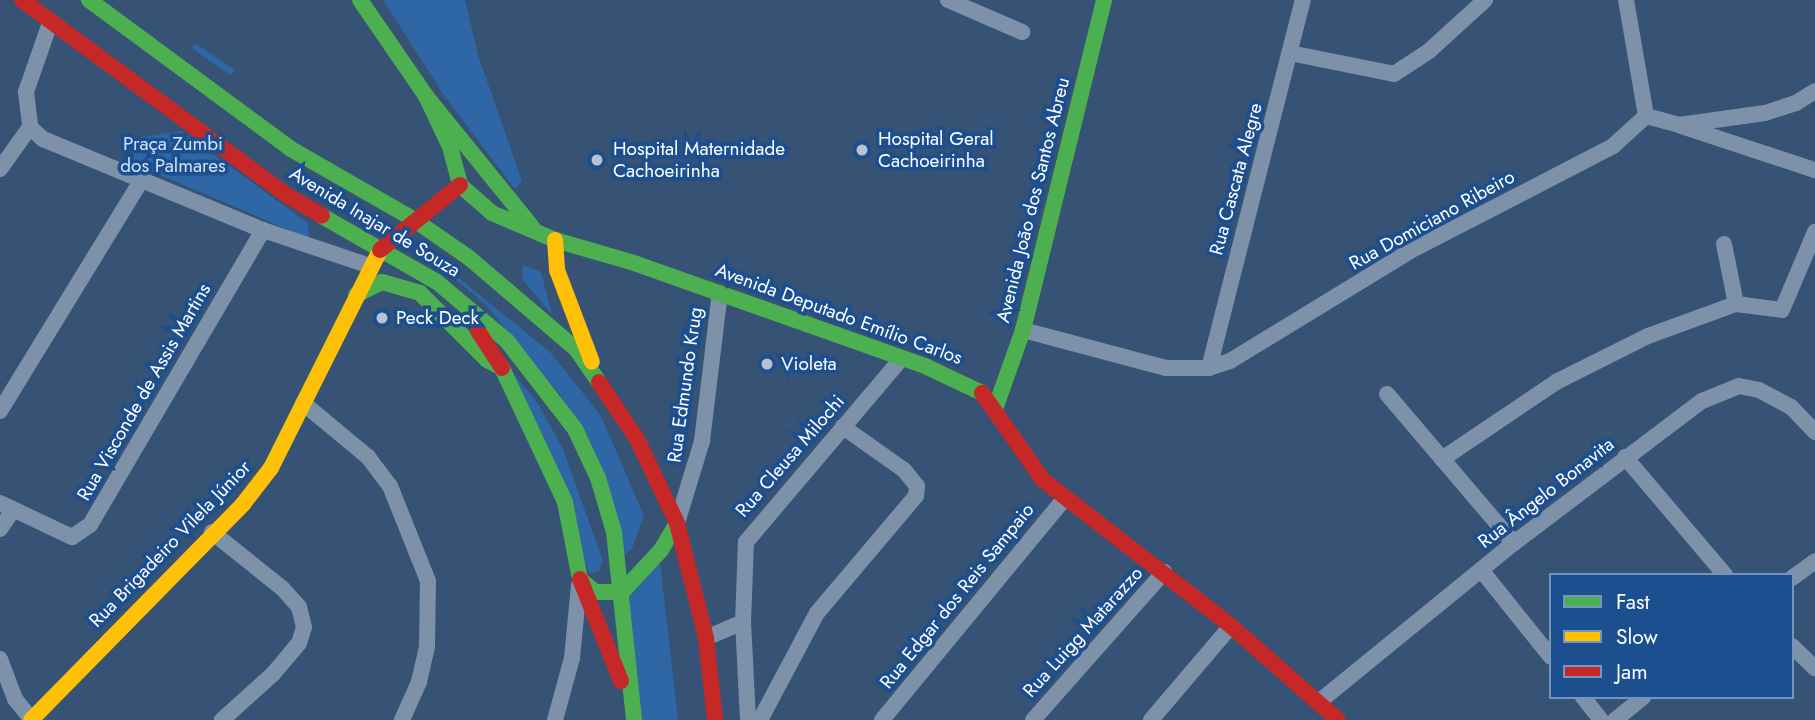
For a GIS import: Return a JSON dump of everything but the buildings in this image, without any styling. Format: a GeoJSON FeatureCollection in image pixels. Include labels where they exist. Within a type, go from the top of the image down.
{"type":"FeatureCollection","features":[{"type":"Feature","properties":{"kind":"main road","name":"Avenida Inajar de Souza"},"geometry":{"type":"LineString","coordinates":[[22,0],[288,196],[411,266],[470,307],[507,341],[575,429],[598,478],[614,532],[634,720]]}},
{"type":"Feature","properties":{"kind":"main road","name":"Avenida Inajar de Souza"},"geometry":{"type":"LineString","coordinates":[[89,0],[291,149],[413,219],[531,307],[596,373],[637,439],[677,523],[706,638],[715,720]]}},
{"type":"Feature","properties":{"kind":"main road"},"geometry":{"type":"LineString","coordinates":[[360,0],[426,96],[536,233]]}},
{"type":"Feature","properties":{"kind":"main road","name":"Avenida João dos Santos Abreu"},"geometry":{"type":"LineString","coordinates":[[995,409],[1023,330],[1104,0]]}},
{"type":"Feature","properties":{"kind":"main road"},"geometry":{"type":"LineString","coordinates":[[426,96],[447,139],[460,185]]}},
{"type":"Feature","properties":{"kind":"main road","name":"Rua Brigadeiro Vilela Júnior"},"geometry":{"type":"LineString","coordinates":[[31,720],[212,533],[271,468],[380,250],[413,219],[460,185]]}},
{"type":"Feature","properties":{"kind":"main road","name":"Avenida Deputado Emílio Carlos"},"geometry":{"type":"LineString","coordinates":[[460,185],[492,213],[536,233],[720,293],[966,383],[995,409],[1021,453],[1064,499],[1164,572],[1231,626],[1320,701],[1333,718]]}},
{"type":"Feature","properties":{"kind":"main road"},"geometry":{"type":"LineString","coordinates":[[555,240],[557,270],[596,373]]}},
{"type":"Feature","properties":{"kind":"main road"},"geometry":{"type":"LineString","coordinates":[[411,266],[491,345],[565,502],[580,579],[631,696]]}},
{"type":"Feature","properties":{"kind":"main road"},"geometry":{"type":"LineString","coordinates":[[356,295],[382,282],[419,293],[487,360],[502,368]]}},
{"type":"Feature","properties":{"kind":"main road"},"geometry":{"type":"LineString","coordinates":[[580,579],[595,592],[622,592],[661,550],[677,523]]}},
{"type":"Feature","properties":{"kind":"street"},"geometry":{"type":"LineString","coordinates":[[948,0],[983,7],[1022,32]]}},
{"type":"Feature","properties":{"kind":"street","name":"Rua Cascata Alegre"},"geometry":{"type":"LineString","coordinates":[[1209,368],[1303,0]]}},
{"type":"Feature","properties":{"kind":"street"},"geometry":{"type":"LineString","coordinates":[[1290,53],[1394,74],[1429,51],[1485,0]]}},
{"type":"Feature","properties":{"kind":"street"},"geometry":{"type":"LineString","coordinates":[[1626,0],[1646,116],[1815,170]]}},
{"type":"Feature","properties":{"kind":"street"},"geometry":{"type":"LineString","coordinates":[[0,169],[30,127],[26,92],[50,23]]}},
{"type":"Feature","properties":{"kind":"street"},"geometry":{"type":"LineString","coordinates":[[1679,125],[1765,113],[1797,103],[1815,91]]}},
{"type":"Feature","properties":{"kind":"street","name":"Rua Domiciano Ribeiro"},"geometry":{"type":"LineString","coordinates":[[1023,330],[1166,368],[1209,368],[1254,349],[1410,251],[1613,146],[1646,116]]}},
{"type":"Feature","properties":{"kind":"street"},"geometry":{"type":"LineString","coordinates":[[30,127],[60,147],[263,230],[370,266]]}},
{"type":"Feature","properties":{"kind":"street"},"geometry":{"type":"LineString","coordinates":[[0,411],[142,179]]}},
{"type":"Feature","properties":{"kind":"street","name":"Rua Visconde de Assis Martins"},"geometry":{"type":"LineString","coordinates":[[6,506],[72,537],[90,524],[263,230]]}},
{"type":"Feature","properties":{"kind":"street"},"geometry":{"type":"LineString","coordinates":[[1442,459],[1529,398],[1595,361],[1736,304],[1782,310],[1815,232]]}},
{"type":"Feature","properties":{"kind":"street"},"geometry":{"type":"LineString","coordinates":[[1724,244],[1736,304]]}},
{"type":"Feature","properties":{"kind":"street","name":"Rua Edmundo Krug"},"geometry":{"type":"LineString","coordinates":[[677,523],[702,441],[720,293]]}},
{"type":"Feature","properties":{"kind":"street","name":"Rua Cleusa Milochi"},"geometry":{"type":"LineString","coordinates":[[748,720],[743,622],[746,541],[902,358]]}},
{"type":"Feature","properties":{"kind":"street","name":"Rua Ângelo Bonavita"},"geometry":{"type":"LineString","coordinates":[[1320,701],[1514,543],[1702,401],[1739,386],[1775,396],[1814,430]]}},
{"type":"Feature","properties":{"kind":"street"},"geometry":{"type":"LineString","coordinates":[[1387,394],[1514,543]]}},
{"type":"Feature","properties":{"kind":"street"},"geometry":{"type":"LineString","coordinates":[[303,403],[368,457],[390,486],[428,581],[427,647],[419,682],[402,720]]}},
{"type":"Feature","properties":{"kind":"street"},"geometry":{"type":"LineString","coordinates":[[760,720],[817,613],[916,496],[917,486],[904,470],[843,426]]}},
{"type":"Feature","properties":{"kind":"street"},"geometry":{"type":"LineString","coordinates":[[1625,457],[1723,573]]}},
{"type":"Feature","properties":{"kind":"street","name":"Rua Edgar dos Reis Sampaio"},"geometry":{"type":"LineString","coordinates":[[881,720],[1064,499]]}},
{"type":"Feature","properties":{"kind":"street"},"geometry":{"type":"LineString","coordinates":[[0,529],[6,506]]}},
{"type":"Feature","properties":{"kind":"street"},"geometry":{"type":"LineString","coordinates":[[212,533],[282,588],[299,607],[304,627],[299,643],[273,674],[222,720]]}},
{"type":"Feature","properties":{"kind":"street"},"geometry":{"type":"LineString","coordinates":[[1794,577],[1815,561]]}},
{"type":"Feature","properties":{"kind":"street"},"geometry":{"type":"LineString","coordinates":[[1482,571],[1549,655]]}},
{"type":"Feature","properties":{"kind":"street","name":"Rua Luigg Matarazzo"},"geometry":{"type":"LineString","coordinates":[[1033,720],[1164,572]]}},
{"type":"Feature","properties":{"kind":"street"},"geometry":{"type":"LineString","coordinates":[[555,720],[572,658],[580,579]]}},
{"type":"Feature","properties":{"kind":"street"},"geometry":{"type":"LineString","coordinates":[[706,638],[743,622]]}},
{"type":"Feature","properties":{"kind":"street"},"geometry":{"type":"LineString","coordinates":[[1150,720],[1231,626]]}},
{"type":"Feature","properties":{"kind":"street"},"geometry":{"type":"LineString","coordinates":[[572,658],[588,636],[604,638]]}},
{"type":"Feature","properties":{"kind":"street"},"geometry":{"type":"LineString","coordinates":[[1794,648],[1815,668]]}},
{"type":"Feature","properties":{"kind":"street"},"geometry":{"type":"LineString","coordinates":[[0,659],[15,699],[31,720]]}},
{"type":"Feature","properties":{"kind":"street"},"geometry":{"type":"LineString","coordinates":[[1585,699],[1601,720]]}},
{"type":"Feature","properties":{"kind":"street"},"geometry":{"type":"LineString","coordinates":[[1615,720],[1641,699]]}},
{"type":"Feature","properties":{"kind":"green space"},"geometry":{"type":"Polygon","coordinates":[[[383,0],[465,0],[478,55],[522,181],[515,189],[445,97],[383,0]]]}},
{"type":"Feature","properties":{"kind":"green space"},"geometry":{"type":"Polygon","coordinates":[[[196,44],[235,70],[230,75],[192,48],[196,44]]]}},
{"type":"Feature","properties":{"kind":"green space","name":"Praça Zumbi dos Palmares"},"geometry":{"type":"Polygon","coordinates":[[[181,131],[308,223],[309,239],[126,160],[143,137],[181,131]]]}},
{"type":"Feature","properties":{"kind":"green space"},"geometry":{"type":"Polygon","coordinates":[[[523,265],[541,272],[552,315],[522,279],[523,265]]]}},
{"type":"Feature","properties":{"kind":"green space"},"geometry":{"type":"Polygon","coordinates":[[[450,271],[551,353],[601,416],[644,516],[632,548],[623,556],[560,395],[484,303],[448,274],[450,271]]]}},
{"type":"Feature","properties":{"kind":"green space"},"geometry":{"type":"Polygon","coordinates":[[[500,357],[539,405],[563,449],[603,561],[599,571],[590,574],[500,357]]]}},
{"type":"Feature","properties":{"kind":"green space"},"geometry":{"type":"Polygon","coordinates":[[[659,554],[678,720],[642,720],[627,596],[659,554]]]}},
{"type":"Feature","properties":{"kind":"traffic: fast"},"geometry":{"type":"LineString","coordinates":[[89,0],[291,149],[413,219],[468,257],[576,349],[599,382]]}},
{"type":"Feature","properties":{"kind":"traffic: fast"},"geometry":{"type":"LineString","coordinates":[[360,0],[426,96],[532,227]]}},
{"type":"Feature","properties":{"kind":"traffic: fast"},"geometry":{"type":"LineString","coordinates":[[995,409],[1023,330],[1104,0]]}},
{"type":"Feature","properties":{"kind":"traffic: fast"},"geometry":{"type":"LineString","coordinates":[[426,96],[450,147],[460,185],[492,213],[555,240],[634,263],[927,367],[982,393]]}},
{"type":"Feature","properties":{"kind":"traffic: fast"},"geometry":{"type":"LineString","coordinates":[[322,216],[437,282],[507,341],[575,429],[598,478],[614,532],[634,720]]}},
{"type":"Feature","properties":{"kind":"traffic: fast"},"geometry":{"type":"LineString","coordinates":[[356,295],[382,282],[420,293],[487,360],[502,368],[565,502],[580,579],[595,592],[622,592]]}},
{"type":"Feature","properties":{"kind":"traffic: fast"},"geometry":{"type":"LineString","coordinates":[[622,592],[661,550],[677,523]]}},
{"type":"Feature","properties":{"kind":"traffic: slow"},"geometry":{"type":"LineString","coordinates":[[555,240],[557,270],[592,362]]}},
{"type":"Feature","properties":{"kind":"traffic: slow"},"geometry":{"type":"LineString","coordinates":[[31,720],[243,504],[271,468],[380,250]]}},
{"type":"Feature","properties":{"kind":"traffic: jam"},"geometry":{"type":"LineString","coordinates":[[22,0],[288,196],[322,216]]}},
{"type":"Feature","properties":{"kind":"traffic: jam"},"geometry":{"type":"LineString","coordinates":[[380,250],[460,185]]}},
{"type":"Feature","properties":{"kind":"traffic: jam"},"geometry":{"type":"LineString","coordinates":[[478,331],[502,368]]}},
{"type":"Feature","properties":{"kind":"traffic: jam"},"geometry":{"type":"LineString","coordinates":[[599,382],[637,439],[677,523],[706,638],[715,720]]}},
{"type":"Feature","properties":{"kind":"traffic: jam"},"geometry":{"type":"LineString","coordinates":[[982,393],[1043,480],[1231,626],[1338,720]]}},
{"type":"Feature","properties":{"kind":"traffic: jam"},"geometry":{"type":"LineString","coordinates":[[580,579],[621,681]]}},
{"type":"Feature","properties":{"kind":"place","name":"Hospital Geral Cachoeirinha"},"geometry":{"type":"Point","coordinates":[862,150]}},
{"type":"Feature","properties":{"kind":"place","name":"Hospital Maternidade Cachoeirinha"},"geometry":{"type":"Point","coordinates":[597,160]}},
{"type":"Feature","properties":{"kind":"place","name":"Peck Deck"},"geometry":{"type":"Point","coordinates":[382,318]}},
{"type":"Feature","properties":{"kind":"place","name":"Violeta"},"geometry":{"type":"Point","coordinates":[767,364]}}]}
